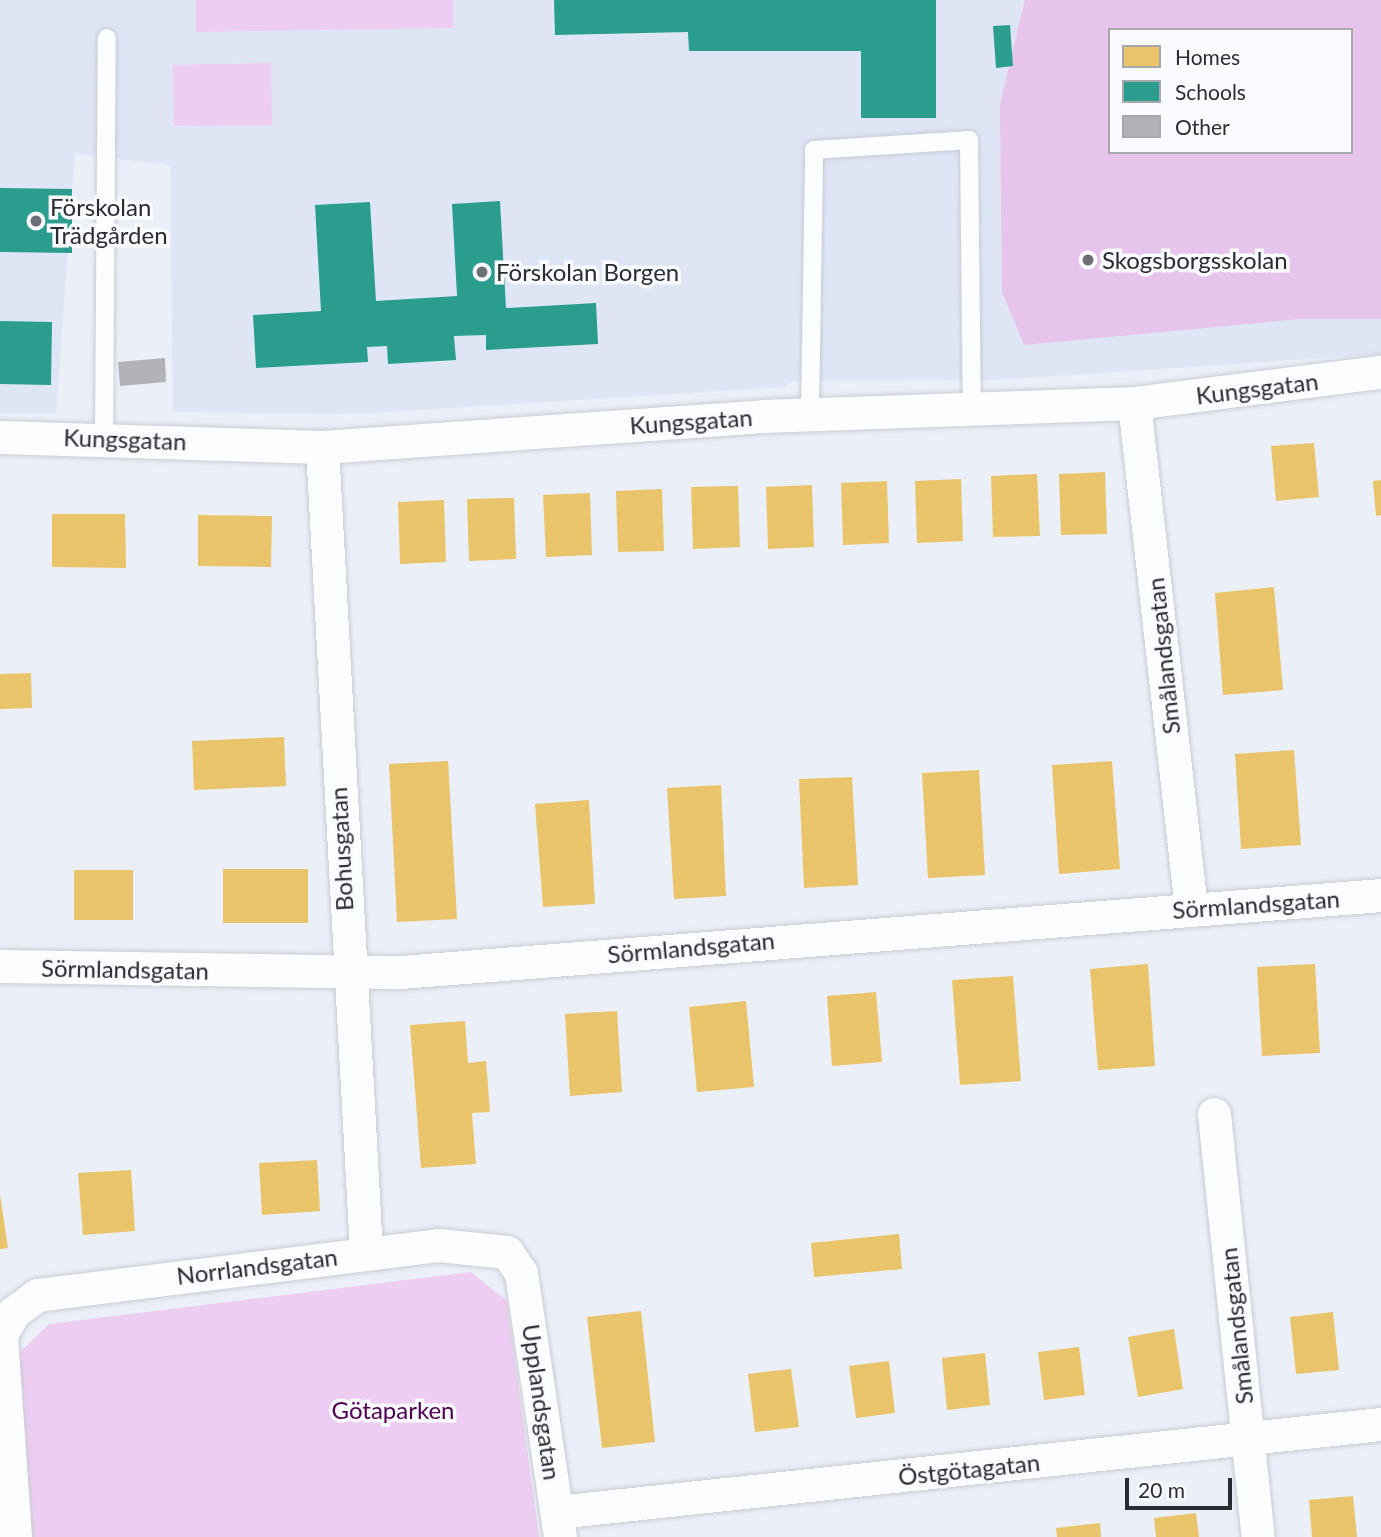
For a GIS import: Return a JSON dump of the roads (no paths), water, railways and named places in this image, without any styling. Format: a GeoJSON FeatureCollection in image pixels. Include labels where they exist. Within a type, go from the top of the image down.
{"type":"FeatureCollection","features":[{"type":"Feature","properties":{"kind":"street","name":"Kungsgatan"},"geometry":{"type":"LineString","coordinates":[[0,437],[104,438],[321,447],[810,414],[1134,403],[1381,372]]}},
{"type":"Feature","properties":{"kind":"street","name":"Smålandsgatan"},"geometry":{"type":"LineString","coordinates":[[1134,403],[1191,908]]}},
{"type":"Feature","properties":{"kind":"street","name":"Bohusgatan"},"geometry":{"type":"LineString","coordinates":[[321,447],[348,969],[366,1252]]}},
{"type":"Feature","properties":{"kind":"street","name":"Sörmlandsgatan"},"geometry":{"type":"LineString","coordinates":[[0,966],[348,969],[401,972],[1381,895]]}},
{"type":"Feature","properties":{"kind":"street","name":"Smålandsgatan"},"geometry":{"type":"LineString","coordinates":[[1214,1114],[1258,1537]]}},
{"type":"Feature","properties":{"kind":"street","name":"Norrlandsgatan"},"geometry":{"type":"LineString","coordinates":[[15,1537],[0,1360],[4,1330],[37,1295],[65,1288],[366,1252],[477,1247],[507,1252],[518,1268]]}},
{"type":"Feature","properties":{"kind":"street","name":"Upplandsgatan"},"geometry":{"type":"LineString","coordinates":[[518,1268],[528,1299],[559,1525]]}},
{"type":"Feature","properties":{"kind":"street","name":"Östgötagatan"},"geometry":{"type":"LineString","coordinates":[[559,1525],[1248,1438],[1381,1424]]}},
{"type":"Feature","properties":{"kind":"lane"},"geometry":{"type":"LineString","coordinates":[[104,438],[107,38]]}},
{"type":"Feature","properties":{"kind":"lane"},"geometry":{"type":"LineString","coordinates":[[810,414],[814,150],[969,140],[972,409]]}},
{"type":"Feature","properties":{"kind":"place","name":"Förskolan Trädgården"},"geometry":{"type":"Point","coordinates":[36,221]}},
{"type":"Feature","properties":{"kind":"place","name":"Skogsborgsskolan"},"geometry":{"type":"Point","coordinates":[1088,260]}},
{"type":"Feature","properties":{"kind":"place","name":"Förskolan Borgen"},"geometry":{"type":"Point","coordinates":[482,272]}},
{"type":"Feature","properties":{"kind":"park label","name":"Götaparken"},"geometry":{"type":"Point","coordinates":[393,1410]}}]}
